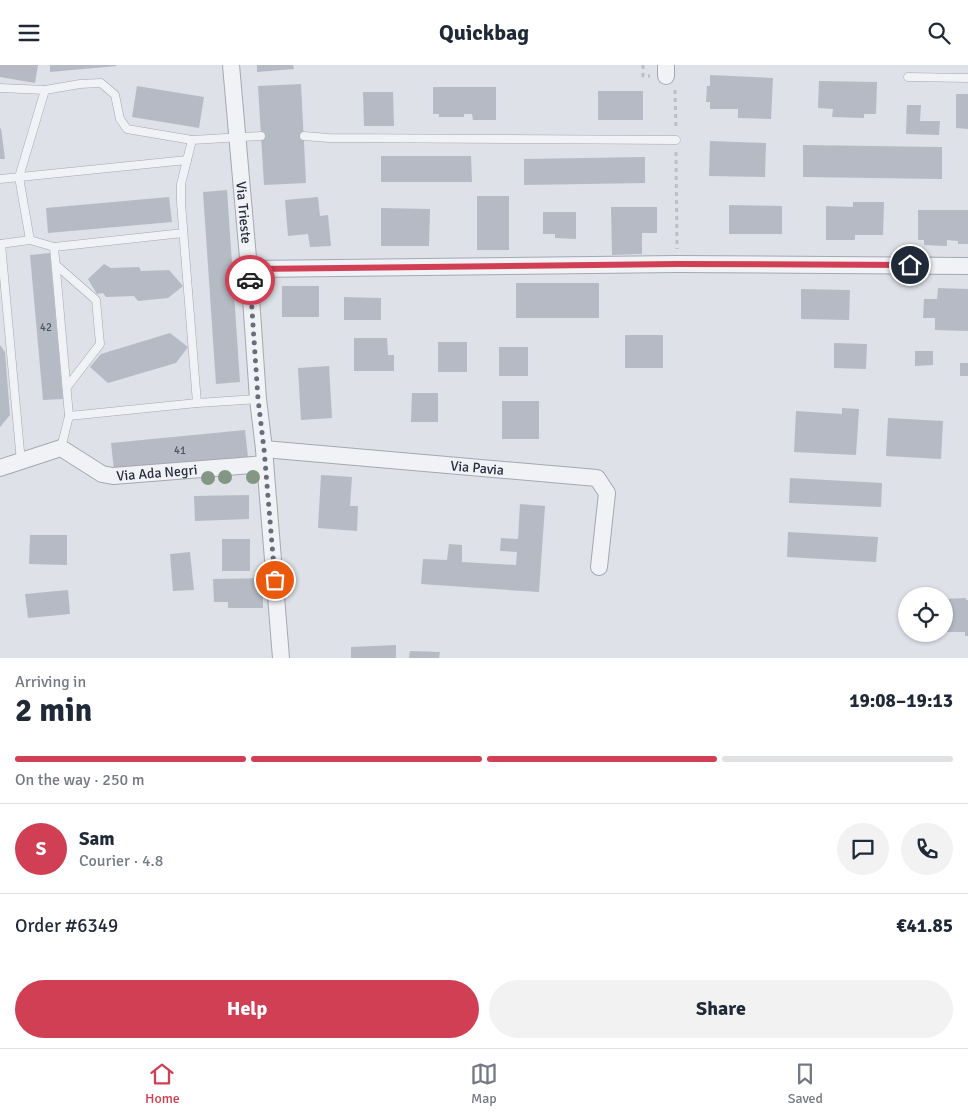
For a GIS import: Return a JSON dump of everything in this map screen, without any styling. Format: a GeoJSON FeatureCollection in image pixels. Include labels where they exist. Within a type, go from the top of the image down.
{"type":"FeatureCollection","features":[{"type":"Feature","properties":{"kind":"street","name":"Via Trieste"},"geometry":{"type":"LineString","coordinates":[[231,65],[281,658]]}},
{"type":"Feature","properties":{"kind":"street"},"geometry":{"type":"LineString","coordinates":[[249,269],[677,264],[968,265]]}},
{"type":"Feature","properties":{"kind":"street"},"geometry":{"type":"LineString","coordinates":[[0,468],[61,448]]}},
{"type":"Feature","properties":{"kind":"street","name":"Via Ada Negri"},"geometry":{"type":"LineString","coordinates":[[61,448],[102,475],[113,477],[264,456]]}},
{"type":"Feature","properties":{"kind":"street","name":"Via Pavia"},"geometry":{"type":"LineString","coordinates":[[264,456],[597,478],[608,493],[600,567]]}},
{"type":"Feature","properties":{"kind":"lane"},"geometry":{"type":"LineString","coordinates":[[908,77],[968,78]]}},
{"type":"Feature","properties":{"kind":"lane"},"geometry":{"type":"LineString","coordinates":[[0,87],[44,90],[80,83],[101,83],[115,95],[120,119],[127,129],[192,140],[261,135]]}},
{"type":"Feature","properties":{"kind":"lane"},"geometry":{"type":"LineString","coordinates":[[30,240],[19,177],[44,90]]}},
{"type":"Feature","properties":{"kind":"lane"},"geometry":{"type":"LineString","coordinates":[[304,136],[339,138],[676,140]]}},
{"type":"Feature","properties":{"kind":"lane"},"geometry":{"type":"LineString","coordinates":[[192,140],[181,184],[180,203],[197,403]]}},
{"type":"Feature","properties":{"kind":"lane"},"geometry":{"type":"LineString","coordinates":[[0,179],[187,160]]}},
{"type":"Feature","properties":{"kind":"lane"},"geometry":{"type":"LineString","coordinates":[[21,462],[0,244],[30,240],[54,247],[183,233]]}},
{"type":"Feature","properties":{"kind":"lane"},"geometry":{"type":"LineString","coordinates":[[54,247],[69,416],[61,448]]}},
{"type":"Feature","properties":{"kind":"lane"},"geometry":{"type":"LineString","coordinates":[[56,265],[96,299],[100,344],[67,387]]}},
{"type":"Feature","properties":{"kind":"lane"},"geometry":{"type":"LineString","coordinates":[[69,416],[258,399]]}},
{"type":"Feature","properties":{"kind":"building"},"geometry":{"type":"Polygon","coordinates":[[[0,65],[38,65],[35,83],[0,77],[0,65]]]}},
{"type":"Feature","properties":{"kind":"building"},"geometry":{"type":"Polygon","coordinates":[[[50,65],[116,65],[117,66],[50,72],[50,65]]]}},
{"type":"Feature","properties":{"kind":"building"},"geometry":{"type":"Polygon","coordinates":[[[257,65],[293,65],[294,69],[257,72],[257,65]]]}},
{"type":"Feature","properties":{"kind":"building"},"geometry":{"type":"Polygon","coordinates":[[[710,75],[773,78],[771,119],[738,118],[738,109],[710,109],[710,102],[706,102],[707,86],[710,86],[710,75]]]}},
{"type":"Feature","properties":{"kind":"building"},"geometry":{"type":"Polygon","coordinates":[[[819,81],[877,82],[876,114],[864,114],[864,118],[832,117],[833,109],[818,108],[819,81]]]}},
{"type":"Feature","properties":{"kind":"building"},"geometry":{"type":"Polygon","coordinates":[[[301,84],[306,183],[264,185],[258,86],[301,84]]]}},
{"type":"Feature","properties":{"kind":"building"},"geometry":{"type":"Polygon","coordinates":[[[137,86],[204,97],[199,128],[132,117],[137,86]]]}},
{"type":"Feature","properties":{"kind":"building"},"geometry":{"type":"Polygon","coordinates":[[[433,87],[496,87],[496,120],[473,120],[472,114],[464,114],[464,117],[439,117],[439,114],[433,114],[433,87]]]}},
{"type":"Feature","properties":{"kind":"building"},"geometry":{"type":"Polygon","coordinates":[[[598,91],[643,91],[643,120],[598,120],[598,91]]]}},
{"type":"Feature","properties":{"kind":"building"},"geometry":{"type":"Polygon","coordinates":[[[363,92],[393,92],[394,126],[364,126],[363,92]]]}},
{"type":"Feature","properties":{"kind":"building"},"geometry":{"type":"Polygon","coordinates":[[[956,94],[968,94],[968,129],[956,128],[956,94]]]}},
{"type":"Feature","properties":{"kind":"building"},"geometry":{"type":"Polygon","coordinates":[[[907,105],[921,105],[920,121],[940,121],[939,135],[906,134],[907,105]]]}},
{"type":"Feature","properties":{"kind":"building"},"geometry":{"type":"Polygon","coordinates":[[[1,128],[5,159],[0,159],[1,128]]]}},
{"type":"Feature","properties":{"kind":"building"},"geometry":{"type":"Polygon","coordinates":[[[710,141],[766,143],[765,177],[709,176],[710,141]]]}},
{"type":"Feature","properties":{"kind":"building"},"geometry":{"type":"Polygon","coordinates":[[[803,145],[942,147],[942,179],[803,177],[803,145]]]}},
{"type":"Feature","properties":{"kind":"building"},"geometry":{"type":"Polygon","coordinates":[[[381,156],[471,156],[472,182],[381,182],[381,156]]]}},
{"type":"Feature","properties":{"kind":"building"},"geometry":{"type":"Polygon","coordinates":[[[645,157],[645,183],[524,185],[524,159],[645,157]]]}},
{"type":"Feature","properties":{"kind":"building"},"geometry":{"type":"Polygon","coordinates":[[[227,190],[240,382],[216,384],[203,192],[227,190]]]}},
{"type":"Feature","properties":{"kind":"building"},"geometry":{"type":"Polygon","coordinates":[[[477,196],[509,196],[509,250],[477,250],[477,196]]]}},
{"type":"Feature","properties":{"kind":"building"},"geometry":{"type":"Polygon","coordinates":[[[169,197],[172,222],[48,233],[46,208],[169,197]]]}},
{"type":"Feature","properties":{"kind":"building"},"geometry":{"type":"Polygon","coordinates":[[[318,197],[320,216],[328,215],[331,246],[310,247],[308,234],[288,236],[285,200],[318,197]]]}},
{"type":"Feature","properties":{"kind":"building"},"geometry":{"type":"Polygon","coordinates":[[[853,202],[884,202],[883,235],[855,235],[855,240],[826,240],[826,206],[853,207],[853,202]]]}},
{"type":"Feature","properties":{"kind":"building"},"geometry":{"type":"Polygon","coordinates":[[[729,205],[782,206],[782,234],[729,234],[729,205]]]}},
{"type":"Feature","properties":{"kind":"building"},"geometry":{"type":"Polygon","coordinates":[[[611,207],[657,207],[657,233],[642,233],[642,254],[612,255],[611,207]]]}},
{"type":"Feature","properties":{"kind":"building"},"geometry":{"type":"Polygon","coordinates":[[[381,208],[430,209],[429,246],[381,246],[381,208]]]}},
{"type":"Feature","properties":{"kind":"building"},"geometry":{"type":"Polygon","coordinates":[[[918,210],[968,210],[968,244],[958,244],[958,241],[947,240],[947,246],[924,245],[924,240],[918,240],[918,210]]]}},
{"type":"Feature","properties":{"kind":"building"},"geometry":{"type":"Polygon","coordinates":[[[543,212],[576,212],[576,239],[555,238],[555,234],[543,234],[543,212]]]}},
{"type":"Feature","properties":{"kind":"building"},"geometry":{"type":"Polygon","coordinates":[[[50,253],[63,399],[43,400],[30,255],[50,253]]]}},
{"type":"Feature","properties":{"kind":"building"},"geometry":{"type":"Polygon","coordinates":[[[104,264],[111,268],[139,267],[141,271],[169,270],[183,286],[168,298],[138,301],[134,296],[106,297],[103,293],[97,294],[88,279],[104,264]]]}},
{"type":"Feature","properties":{"kind":"building"},"geometry":{"type":"Polygon","coordinates":[[[516,283],[599,283],[599,318],[516,318],[516,283]]]}},
{"type":"Feature","properties":{"kind":"building"},"geometry":{"type":"Polygon","coordinates":[[[282,286],[319,286],[319,317],[282,317],[282,286]]]}},
{"type":"Feature","properties":{"kind":"building"},"geometry":{"type":"Polygon","coordinates":[[[938,288],[968,289],[968,331],[935,330],[935,318],[923,318],[924,299],[937,299],[938,288]]]}},
{"type":"Feature","properties":{"kind":"building"},"geometry":{"type":"Polygon","coordinates":[[[801,289],[850,290],[849,320],[801,319],[801,289]]]}},
{"type":"Feature","properties":{"kind":"building"},"geometry":{"type":"Polygon","coordinates":[[[344,297],[381,298],[381,320],[344,320],[344,297]]]}},
{"type":"Feature","properties":{"kind":"building"},"geometry":{"type":"Polygon","coordinates":[[[170,333],[188,347],[176,363],[108,383],[90,367],[101,354],[170,333]]]}},
{"type":"Feature","properties":{"kind":"building"},"geometry":{"type":"Polygon","coordinates":[[[625,335],[663,335],[663,368],[625,368],[625,335]]]}},
{"type":"Feature","properties":{"kind":"building"},"geometry":{"type":"Polygon","coordinates":[[[354,338],[387,338],[388,355],[394,355],[394,371],[354,371],[354,338]]]}},
{"type":"Feature","properties":{"kind":"building"},"geometry":{"type":"Polygon","coordinates":[[[438,342],[467,342],[467,372],[438,372],[438,342]]]}},
{"type":"Feature","properties":{"kind":"building"},"geometry":{"type":"Polygon","coordinates":[[[834,343],[867,344],[866,369],[834,368],[834,343]]]}},
{"type":"Feature","properties":{"kind":"building"},"geometry":{"type":"Polygon","coordinates":[[[0,345],[5,352],[10,415],[0,427],[0,345]]]}},
{"type":"Feature","properties":{"kind":"building"},"geometry":{"type":"Polygon","coordinates":[[[499,347],[528,347],[528,376],[499,376],[499,347]]]}},
{"type":"Feature","properties":{"kind":"building"},"geometry":{"type":"Polygon","coordinates":[[[915,351],[933,351],[933,365],[915,366],[915,351]]]}},
{"type":"Feature","properties":{"kind":"building"},"geometry":{"type":"Polygon","coordinates":[[[960,363],[968,363],[968,376],[960,376],[960,363]]]}},
{"type":"Feature","properties":{"kind":"building"},"geometry":{"type":"Polygon","coordinates":[[[329,366],[332,418],[301,420],[298,368],[329,366]]]}},
{"type":"Feature","properties":{"kind":"building"},"geometry":{"type":"Polygon","coordinates":[[[412,393],[438,393],[438,422],[411,422],[412,393]]]}},
{"type":"Feature","properties":{"kind":"building"},"geometry":{"type":"Polygon","coordinates":[[[502,401],[539,401],[539,439],[502,439],[502,401]]]}},
{"type":"Feature","properties":{"kind":"building"},"geometry":{"type":"Polygon","coordinates":[[[842,408],[859,409],[856,455],[794,452],[796,411],[842,414],[842,408]]]}},
{"type":"Feature","properties":{"kind":"building"},"geometry":{"type":"Polygon","coordinates":[[[888,418],[943,421],[941,459],[886,456],[888,418]]]}},
{"type":"Feature","properties":{"kind":"building"},"geometry":{"type":"Polygon","coordinates":[[[245,430],[248,457],[114,470],[111,443],[245,430]]]}},
{"type":"Feature","properties":{"kind":"building"},"geometry":{"type":"Polygon","coordinates":[[[321,475],[352,477],[350,506],[358,506],[357,531],[318,528],[321,475]]]}},
{"type":"Feature","properties":{"kind":"building"},"geometry":{"type":"Polygon","coordinates":[[[790,478],[882,483],[881,507],[789,503],[790,478]]]}},
{"type":"Feature","properties":{"kind":"building"},"geometry":{"type":"Polygon","coordinates":[[[249,495],[249,519],[195,521],[194,496],[249,495]]]}},
{"type":"Feature","properties":{"kind":"building"},"geometry":{"type":"Polygon","coordinates":[[[520,504],[545,506],[539,592],[421,584],[423,559],[447,560],[449,544],[462,545],[462,562],[516,565],[517,552],[500,551],[501,538],[518,539],[520,504]]]}},
{"type":"Feature","properties":{"kind":"building"},"geometry":{"type":"Polygon","coordinates":[[[788,532],[878,537],[876,562],[787,557],[788,532]]]}},
{"type":"Feature","properties":{"kind":"building"},"geometry":{"type":"Polygon","coordinates":[[[30,535],[67,535],[67,565],[29,564],[30,535]]]}},
{"type":"Feature","properties":{"kind":"building"},"geometry":{"type":"Polygon","coordinates":[[[222,539],[250,539],[250,571],[222,571],[222,539]]]}},
{"type":"Feature","properties":{"kind":"building"},"geometry":{"type":"Polygon","coordinates":[[[190,552],[194,590],[173,591],[170,554],[190,552]]]}},
{"type":"Feature","properties":{"kind":"building"},"geometry":{"type":"Polygon","coordinates":[[[263,578],[263,608],[228,608],[228,602],[214,602],[213,579],[263,578]]]}},
{"type":"Feature","properties":{"kind":"building"},"geometry":{"type":"Polygon","coordinates":[[[68,590],[70,614],[28,618],[25,594],[68,590]]]}},
{"type":"Feature","properties":{"kind":"building"},"geometry":{"type":"Polygon","coordinates":[[[966,598],[968,600],[968,636],[965,636],[965,632],[953,632],[953,599],[966,598]]]}},
{"type":"Feature","properties":{"kind":"building"},"geometry":{"type":"Polygon","coordinates":[[[396,645],[396,658],[351,658],[351,647],[396,645]]]}},
{"type":"Feature","properties":{"kind":"building"},"geometry":{"type":"Polygon","coordinates":[[[410,651],[440,652],[439,658],[409,658],[410,651]]]}},
{"type":"Feature","properties":{"kind":"way so far"},"geometry":{"type":"LineString","coordinates":[[250,280],[258,399],[275,580]]}},
{"type":"Feature","properties":{"kind":"route"},"geometry":{"type":"LineString","coordinates":[[250,280],[249,269],[677,264],[910,265]]}}]}
